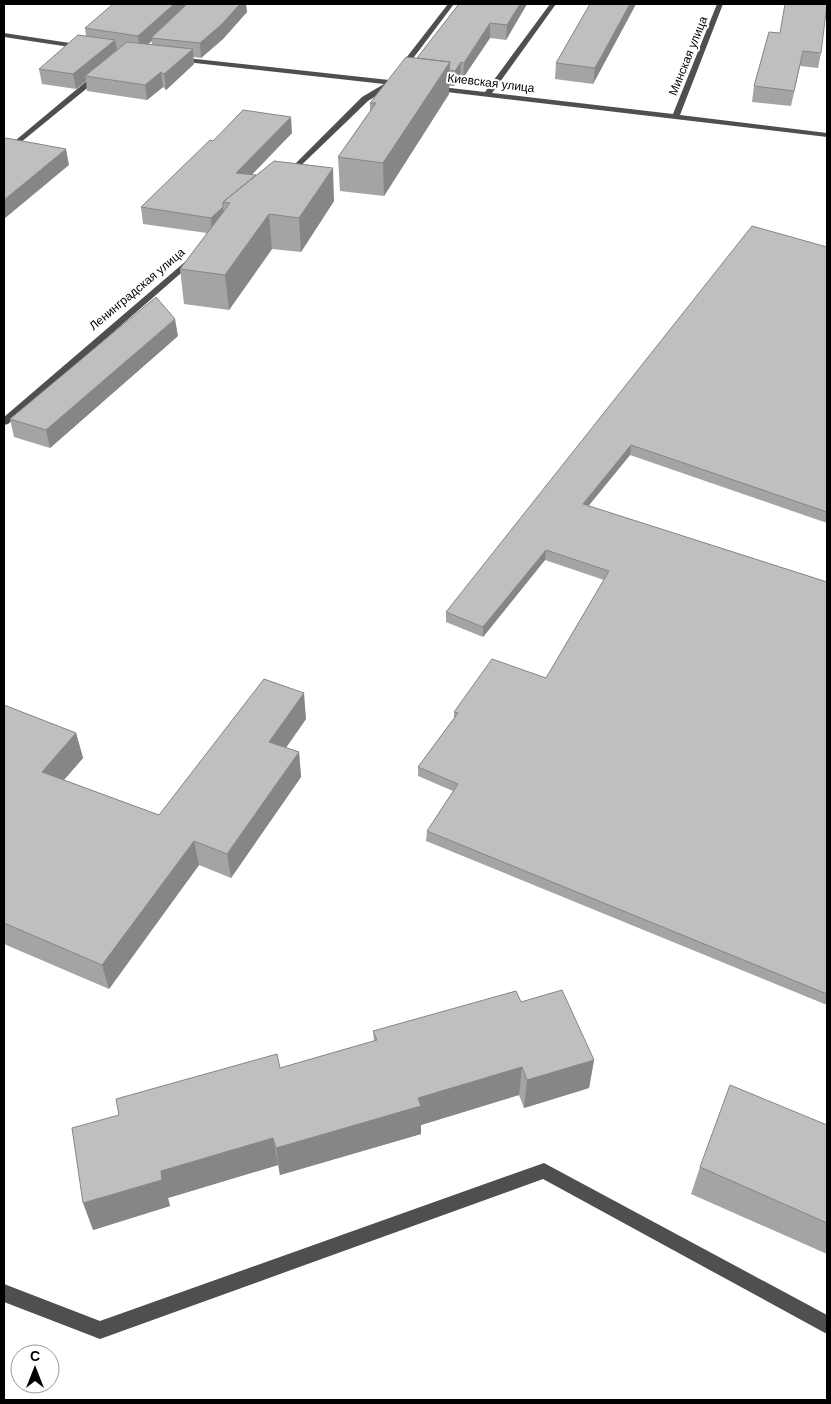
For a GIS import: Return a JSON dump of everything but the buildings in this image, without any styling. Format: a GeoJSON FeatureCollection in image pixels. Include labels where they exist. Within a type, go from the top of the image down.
{"type":"FeatureCollection","features":[{"type":"Feature","properties":{"kind":"street"},"geometry":{"type":"LineString","coordinates":[[279,185],[365,99],[391,82],[451,4]]}},
{"type":"Feature","properties":{"kind":"street"},"geometry":{"type":"LineString","coordinates":[[487,94],[553,4]]}},
{"type":"Feature","properties":{"kind":"street","name":"Минская улица"},"geometry":{"type":"LineString","coordinates":[[676,117],[720,4]]}},
{"type":"Feature","properties":{"kind":"street"},"geometry":{"type":"LineString","coordinates":[[4,35],[89,47]]}},
{"type":"Feature","properties":{"kind":"street"},"geometry":{"type":"LineString","coordinates":[[173,58],[410,85]]}},
{"type":"Feature","properties":{"kind":"street"},"geometry":{"type":"LineString","coordinates":[[4,154],[104,72]]}},
{"type":"Feature","properties":{"kind":"street","name":"Киевская улица"},"geometry":{"type":"LineString","coordinates":[[420,86],[827,135]]}},
{"type":"Feature","properties":{"kind":"street","name":"Ленинградская улица"},"geometry":{"type":"LineString","coordinates":[[4,422],[198,254]]}},
{"type":"Feature","properties":{"kind":"street"},"geometry":{"type":"LineString","coordinates":[[4,1293],[100,1330],[544,1171],[827,1325]]}}]}
